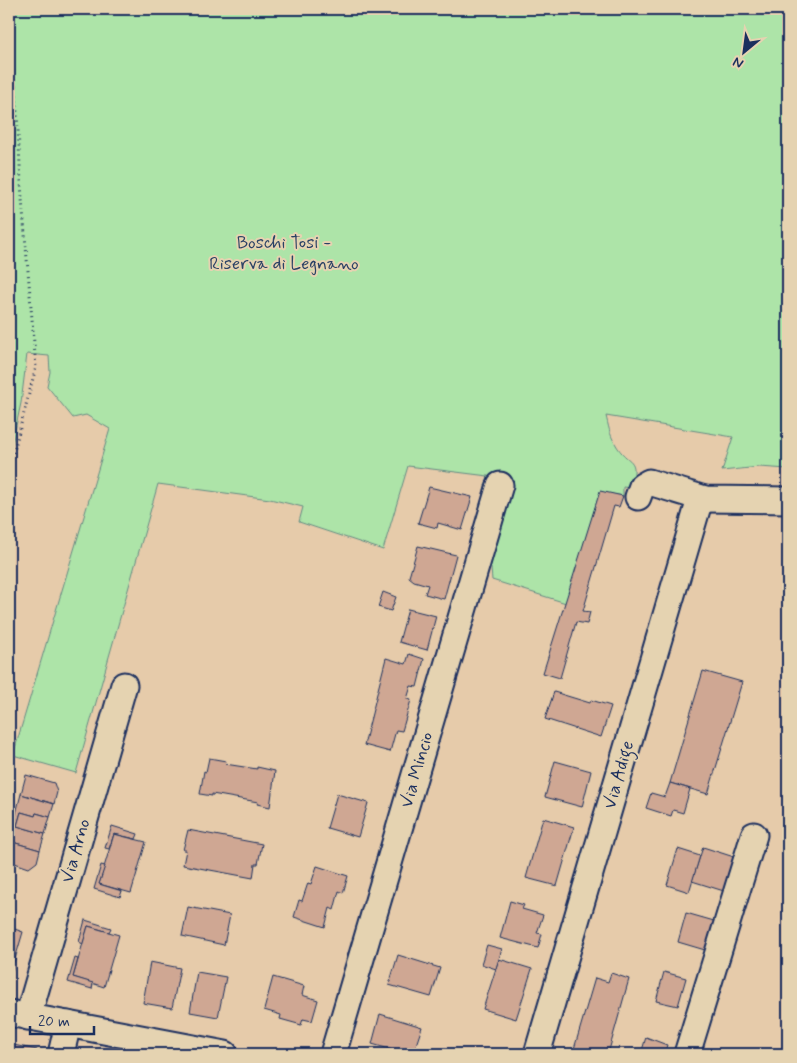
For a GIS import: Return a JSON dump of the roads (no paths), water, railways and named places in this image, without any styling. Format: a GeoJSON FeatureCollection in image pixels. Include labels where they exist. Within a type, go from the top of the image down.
{"type":"FeatureCollection","features":[{"type":"Feature","properties":{"kind":"street"},"geometry":{"type":"LineString","coordinates":[[638,497],[642,486],[649,482],[705,499],[788,500]]}},
{"type":"Feature","properties":{"kind":"street","name":"Via Mincio"},"geometry":{"type":"LineString","coordinates":[[333,1054],[500,485]]}},
{"type":"Feature","properties":{"kind":"street","name":"Via Adige"},"geometry":{"type":"LineString","coordinates":[[537,1054],[698,506],[705,499]]}},
{"type":"Feature","properties":{"kind":"street","name":"Via Arno"},"geometry":{"type":"LineString","coordinates":[[124,685],[19,1015],[225,1054]]}},
{"type":"Feature","properties":{"kind":"street"},"geometry":{"type":"LineString","coordinates":[[687,1054],[754,835]]}},
{"type":"Feature","properties":{"kind":"street"},"geometry":{"type":"LineString","coordinates":[[61,1054],[68,1024]]}},
{"type":"Feature","properties":{"kind":"park label","name":"Boschi Tosi - Riserva di Legnano"},"geometry":{"type":"Point","coordinates":[284,253]}}]}
